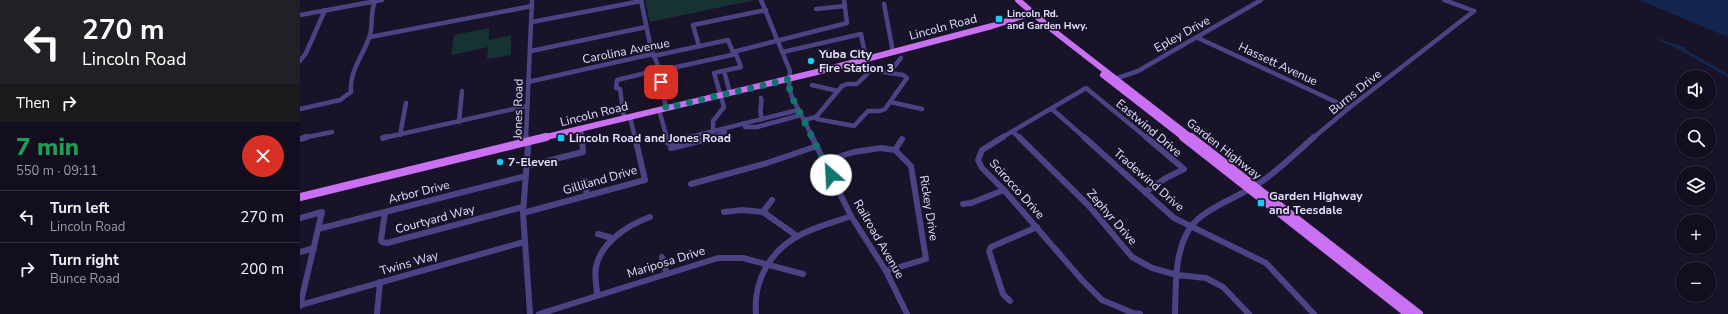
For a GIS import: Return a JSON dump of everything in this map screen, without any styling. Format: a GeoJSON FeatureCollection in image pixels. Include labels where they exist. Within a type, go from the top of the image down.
{"type":"FeatureCollection","features":[{"type":"Feature","properties":{"kind":"main road","name":"Garden Highway"},"geometry":{"type":"LineString","coordinates":[[1012,0],[1252,188],[1419,314]]}},
{"type":"Feature","properties":{"kind":"main road","name":"Garden Highway"},"geometry":{"type":"LineString","coordinates":[[1018,0],[1030,14]]}},
{"type":"Feature","properties":{"kind":"main road","name":"Lincoln Road"},"geometry":{"type":"LineString","coordinates":[[300,197],[790,79],[1030,14]]}},
{"type":"Feature","properties":{"kind":"main road","name":"Garden Highway"},"geometry":{"type":"LineString","coordinates":[[1252,188],[1408,314]]}},
{"type":"Feature","properties":{"kind":"street"},"geometry":{"type":"LineString","coordinates":[[346,6],[349,0]]}},
{"type":"Feature","properties":{"kind":"street"},"geometry":{"type":"LineString","coordinates":[[300,15],[382,0]]}},
{"type":"Feature","properties":{"kind":"street","name":"Jones Road"},"geometry":{"type":"LineString","coordinates":[[530,314],[523,210],[527,166],[527,106],[531,51],[532,0]]}},
{"type":"Feature","properties":{"kind":"street"},"geometry":{"type":"LineString","coordinates":[[532,22],[641,0],[646,27],[658,70],[662,109],[668,143],[762,119],[802,117],[816,118],[852,126],[856,125],[868,111],[883,110],[907,78],[903,75],[870,69],[865,66],[862,62],[865,59],[861,34],[783,52]]}},
{"type":"Feature","properties":{"kind":"street","name":"Railroad Avenue"},"geometry":{"type":"LineString","coordinates":[[761,0],[779,40],[790,71],[790,92],[851,216],[886,270],[907,314]]}},
{"type":"Feature","properties":{"kind":"street"},"geometry":{"type":"LineString","coordinates":[[779,40],[847,23],[844,0]]}},
{"type":"Feature","properties":{"kind":"street","name":"Epley Drive"},"geometry":{"type":"LineString","coordinates":[[1113,80],[1138,71],[1198,38],[1261,0]]}},
{"type":"Feature","properties":{"kind":"street","name":"Burns Drive"},"geometry":{"type":"LineString","coordinates":[[1190,227],[1207,212],[1252,188],[1349,108],[1474,11],[1444,0]]}},
{"type":"Feature","properties":{"kind":"street"},"geometry":{"type":"LineString","coordinates":[[300,109],[340,100],[347,97],[352,92],[350,86],[358,60],[370,37],[372,25],[371,16],[375,1]]}},
{"type":"Feature","properties":{"kind":"street"},"geometry":{"type":"LineString","coordinates":[[884,4],[892,52]]}},
{"type":"Feature","properties":{"kind":"street"},"geometry":{"type":"LineString","coordinates":[[370,37],[532,6]]}},
{"type":"Feature","properties":{"kind":"street"},"geometry":{"type":"LineString","coordinates":[[816,9],[845,6]]}},
{"type":"Feature","properties":{"kind":"street"},"geometry":{"type":"LineString","coordinates":[[300,61],[306,53],[325,10]]}},
{"type":"Feature","properties":{"kind":"street"},"geometry":{"type":"LineString","coordinates":[[699,46],[693,25],[766,10]]}},
{"type":"Feature","properties":{"kind":"street"},"geometry":{"type":"LineString","coordinates":[[531,51],[646,27]]}},
{"type":"Feature","properties":{"kind":"street","name":"Hassett Avenue"},"geometry":{"type":"LineString","coordinates":[[1198,38],[1349,108]]}},
{"type":"Feature","properties":{"kind":"street","name":"Carolina Avenue"},"geometry":{"type":"LineString","coordinates":[[528,82],[728,40],[733,52],[779,40]]}},
{"type":"Feature","properties":{"kind":"street"},"geometry":{"type":"LineString","coordinates":[[627,118],[620,89],[616,88],[617,80],[736,54],[741,67],[714,73],[724,107],[713,119],[713,132]]}},
{"type":"Feature","properties":{"kind":"street"},"geometry":{"type":"LineString","coordinates":[[889,72],[901,58]]}},
{"type":"Feature","properties":{"kind":"street"},"geometry":{"type":"LineString","coordinates":[[816,118],[838,91],[845,85],[857,84],[870,69]]}},
{"type":"Feature","properties":{"kind":"street"},"geometry":{"type":"LineString","coordinates":[[724,71],[730,93]]}},
{"type":"Feature","properties":{"kind":"street"},"geometry":{"type":"LineString","coordinates":[[812,86],[838,91]]}},
{"type":"Feature","properties":{"kind":"street","name":"Scirocco Drive"},"geometry":{"type":"LineString","coordinates":[[1086,88],[982,150],[978,160],[982,168],[1004,190],[1082,280],[1102,300],[1133,313],[1140,314]]}},
{"type":"Feature","properties":{"kind":"street","name":"Eastwind Drive"},"geometry":{"type":"LineString","coordinates":[[1086,88],[1184,169],[1166,178],[1145,192]]}},
{"type":"Feature","properties":{"kind":"street"},"geometry":{"type":"LineString","coordinates":[[459,122],[462,91]]}},
{"type":"Feature","properties":{"kind":"street"},"geometry":{"type":"LineString","coordinates":[[761,98],[762,102],[759,111],[762,119]]}},
{"type":"Feature","properties":{"kind":"street"},"geometry":{"type":"LineString","coordinates":[[890,102],[922,108]]}},
{"type":"Feature","properties":{"kind":"street"},"geometry":{"type":"LineString","coordinates":[[400,135],[406,103]]}},
{"type":"Feature","properties":{"kind":"street"},"geometry":{"type":"LineString","coordinates":[[383,138],[527,106]]}},
{"type":"Feature","properties":{"kind":"street","name":"Tradewind Drive"},"geometry":{"type":"LineString","coordinates":[[1052,109],[1174,218],[1266,263],[1314,314]]}},
{"type":"Feature","properties":{"kind":"street"},"geometry":{"type":"LineString","coordinates":[[671,148],[714,138],[719,134],[751,126],[757,127],[802,117]]}},
{"type":"Feature","properties":{"kind":"street","name":"Gilliland Drive"},"geometry":{"type":"LineString","coordinates":[[523,210],[587,196],[645,180],[627,118]]}},
{"type":"Feature","properties":{"kind":"street"},"geometry":{"type":"LineString","coordinates":[[527,166],[583,152],[581,129]]}},
{"type":"Feature","properties":{"kind":"street"},"geometry":{"type":"LineString","coordinates":[[300,139],[332,132]]}},
{"type":"Feature","properties":{"kind":"street","name":"Zephyr Drive"},"geometry":{"type":"LineString","coordinates":[[1013,132],[1090,207],[1132,257],[1152,268],[1177,275],[1206,278],[1223,287],[1249,314]]}},
{"type":"Feature","properties":{"kind":"street"},"geometry":{"type":"LineString","coordinates":[[825,161],[854,152],[880,148],[895,150],[902,139]]}},
{"type":"Feature","properties":{"kind":"street"},"geometry":{"type":"LineString","coordinates":[[690,184],[764,164],[817,146]]}},
{"type":"Feature","properties":{"kind":"street","name":"Rickey Drive"},"geometry":{"type":"LineString","coordinates":[[886,270],[926,259],[911,166],[895,150]]}},
{"type":"Feature","properties":{"kind":"street","name":"Arbor Drive"},"geometry":{"type":"LineString","coordinates":[[318,229],[526,176]]}},
{"type":"Feature","properties":{"kind":"street"},"geometry":{"type":"LineString","coordinates":[[585,181],[587,196]]}},
{"type":"Feature","properties":{"kind":"street"},"geometry":{"type":"LineString","coordinates":[[963,204],[971,204],[1004,190]]}},
{"type":"Feature","properties":{"kind":"street"},"geometry":{"type":"LineString","coordinates":[[763,212],[772,200]]}},
{"type":"Feature","properties":{"kind":"street","name":"Courtyard Way"},"geometry":{"type":"LineString","coordinates":[[385,212],[381,240],[382,242],[387,243],[523,210]]}},
{"type":"Feature","properties":{"kind":"street"},"geometry":{"type":"LineString","coordinates":[[724,212],[742,210],[763,212],[797,236]]}},
{"type":"Feature","properties":{"kind":"street"},"geometry":{"type":"LineString","coordinates":[[300,218],[322,212],[314,248],[302,288],[300,305]]}},
{"type":"Feature","properties":{"kind":"street"},"geometry":{"type":"LineString","coordinates":[[756,314],[754,303],[757,283],[767,265],[797,236],[851,216]]}},
{"type":"Feature","properties":{"kind":"street"},"geometry":{"type":"LineString","coordinates":[[597,295],[596,266],[612,238],[641,220],[650,217]]}},
{"type":"Feature","properties":{"kind":"street"},"geometry":{"type":"LineString","coordinates":[[1010,301],[1002,294],[989,250],[991,247],[1037,227]]}},
{"type":"Feature","properties":{"kind":"street"},"geometry":{"type":"LineString","coordinates":[[1175,314],[1177,275],[1181,246],[1190,227]]}},
{"type":"Feature","properties":{"kind":"street"},"geometry":{"type":"LineString","coordinates":[[598,234],[612,238]]}},
{"type":"Feature","properties":{"kind":"street","name":"Twins Way"},"geometry":{"type":"LineString","coordinates":[[300,305],[524,242]]}},
{"type":"Feature","properties":{"kind":"street"},"geometry":{"type":"LineString","coordinates":[[300,252],[314,248]]}},
{"type":"Feature","properties":{"kind":"street"},"geometry":{"type":"LineString","coordinates":[[662,257],[667,274]]}},
{"type":"Feature","properties":{"kind":"street","name":"Mariposa Drive"},"geometry":{"type":"LineString","coordinates":[[538,314],[718,258],[743,258],[803,274]]}},
{"type":"Feature","properties":{"kind":"street"},"geometry":{"type":"LineString","coordinates":[[377,314],[380,282]]}},
{"type":"Feature","properties":{"kind":"green space"},"geometry":{"type":"Polygon","coordinates":[[[645,0],[755,0],[650,22],[645,0]]]}},
{"type":"Feature","properties":{"kind":"green space"},"geometry":{"type":"Polygon","coordinates":[[[489,28],[489,40],[511,35],[511,55],[487,59],[488,47],[451,55],[454,35],[489,28]]]}},
{"type":"Feature","properties":{"kind":"water"},"geometry":{"type":"Polygon","coordinates":[[[1639,0],[1728,0],[1728,37],[1639,0]]]}},
{"type":"Feature","properties":{"kind":"water"},"geometry":{"type":"Polygon","coordinates":[[[1652,37],[1685,47],[1686,50],[1728,74],[1728,77],[1716,70],[1676,48],[1652,37]]]}},
{"type":"Feature","properties":{"kind":"place","name":"Lincoln Rd. and Garden Hwy."},"geometry":{"type":"Point","coordinates":[999,19]}},
{"type":"Feature","properties":{"kind":"place","name":"Yuba City Fire Station 3"},"geometry":{"type":"Point","coordinates":[811,61]}},
{"type":"Feature","properties":{"kind":"place","name":"Lincoln Road and Jones Road"},"geometry":{"type":"Point","coordinates":[561,138]}},
{"type":"Feature","properties":{"kind":"place","name":"7-Eleven"},"geometry":{"type":"Point","coordinates":[500,162]}},
{"type":"Feature","properties":{"kind":"place","name":"Garden Highway and Teesdale"},"geometry":{"type":"Point","coordinates":[1261,203]}},
{"type":"Feature","properties":{"kind":"route"},"geometry":{"type":"LineString","coordinates":[[661,82],[666,108],[790,79],[788,84],[792,97],[831,175]]}}]}
